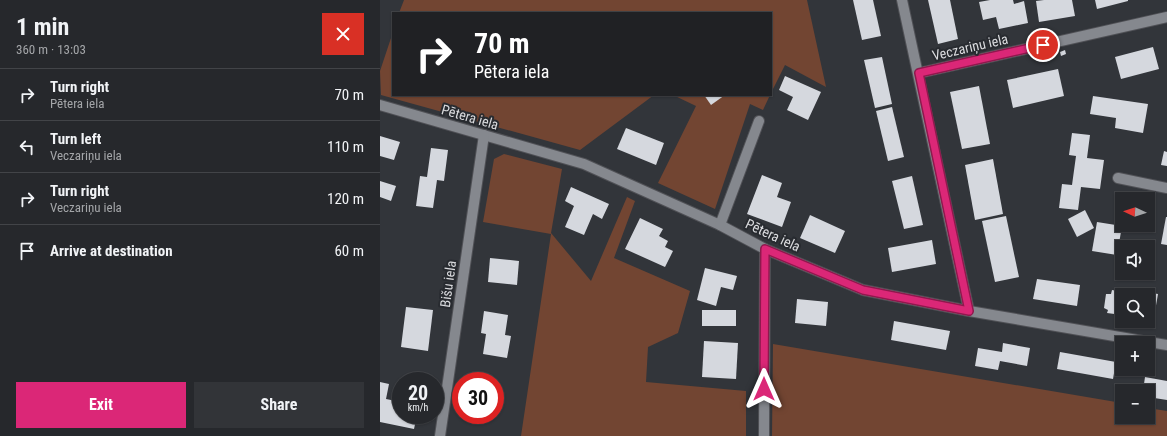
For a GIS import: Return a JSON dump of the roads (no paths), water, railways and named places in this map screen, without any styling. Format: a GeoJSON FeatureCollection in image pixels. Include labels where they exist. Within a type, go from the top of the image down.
{"type":"FeatureCollection","features":[{"type":"Feature","properties":{"kind":"street","name":"Veczariņu iela"},"geometry":{"type":"LineString","coordinates":[[902,0],[919,73],[969,311]]}},
{"type":"Feature","properties":{"kind":"street","name":"Veczariņu iela"},"geometry":{"type":"LineString","coordinates":[[919,73],[1167,17]]}},
{"type":"Feature","properties":{"kind":"street","name":"Pētera iela"},"geometry":{"type":"LineString","coordinates":[[380,105],[584,164],[720,224],[765,249],[863,290],[969,311],[1167,345]]}},
{"type":"Feature","properties":{"kind":"street"},"geometry":{"type":"LineString","coordinates":[[720,224],[759,121]]}},
{"type":"Feature","properties":{"kind":"street","name":"Bišu iela"},"geometry":{"type":"LineString","coordinates":[[440,436],[484,135]]}},
{"type":"Feature","properties":{"kind":"street"},"geometry":{"type":"LineString","coordinates":[[1118,178],[1167,188]]}},
{"type":"Feature","properties":{"kind":"street"},"geometry":{"type":"LineString","coordinates":[[764,436],[765,249]]}}]}
